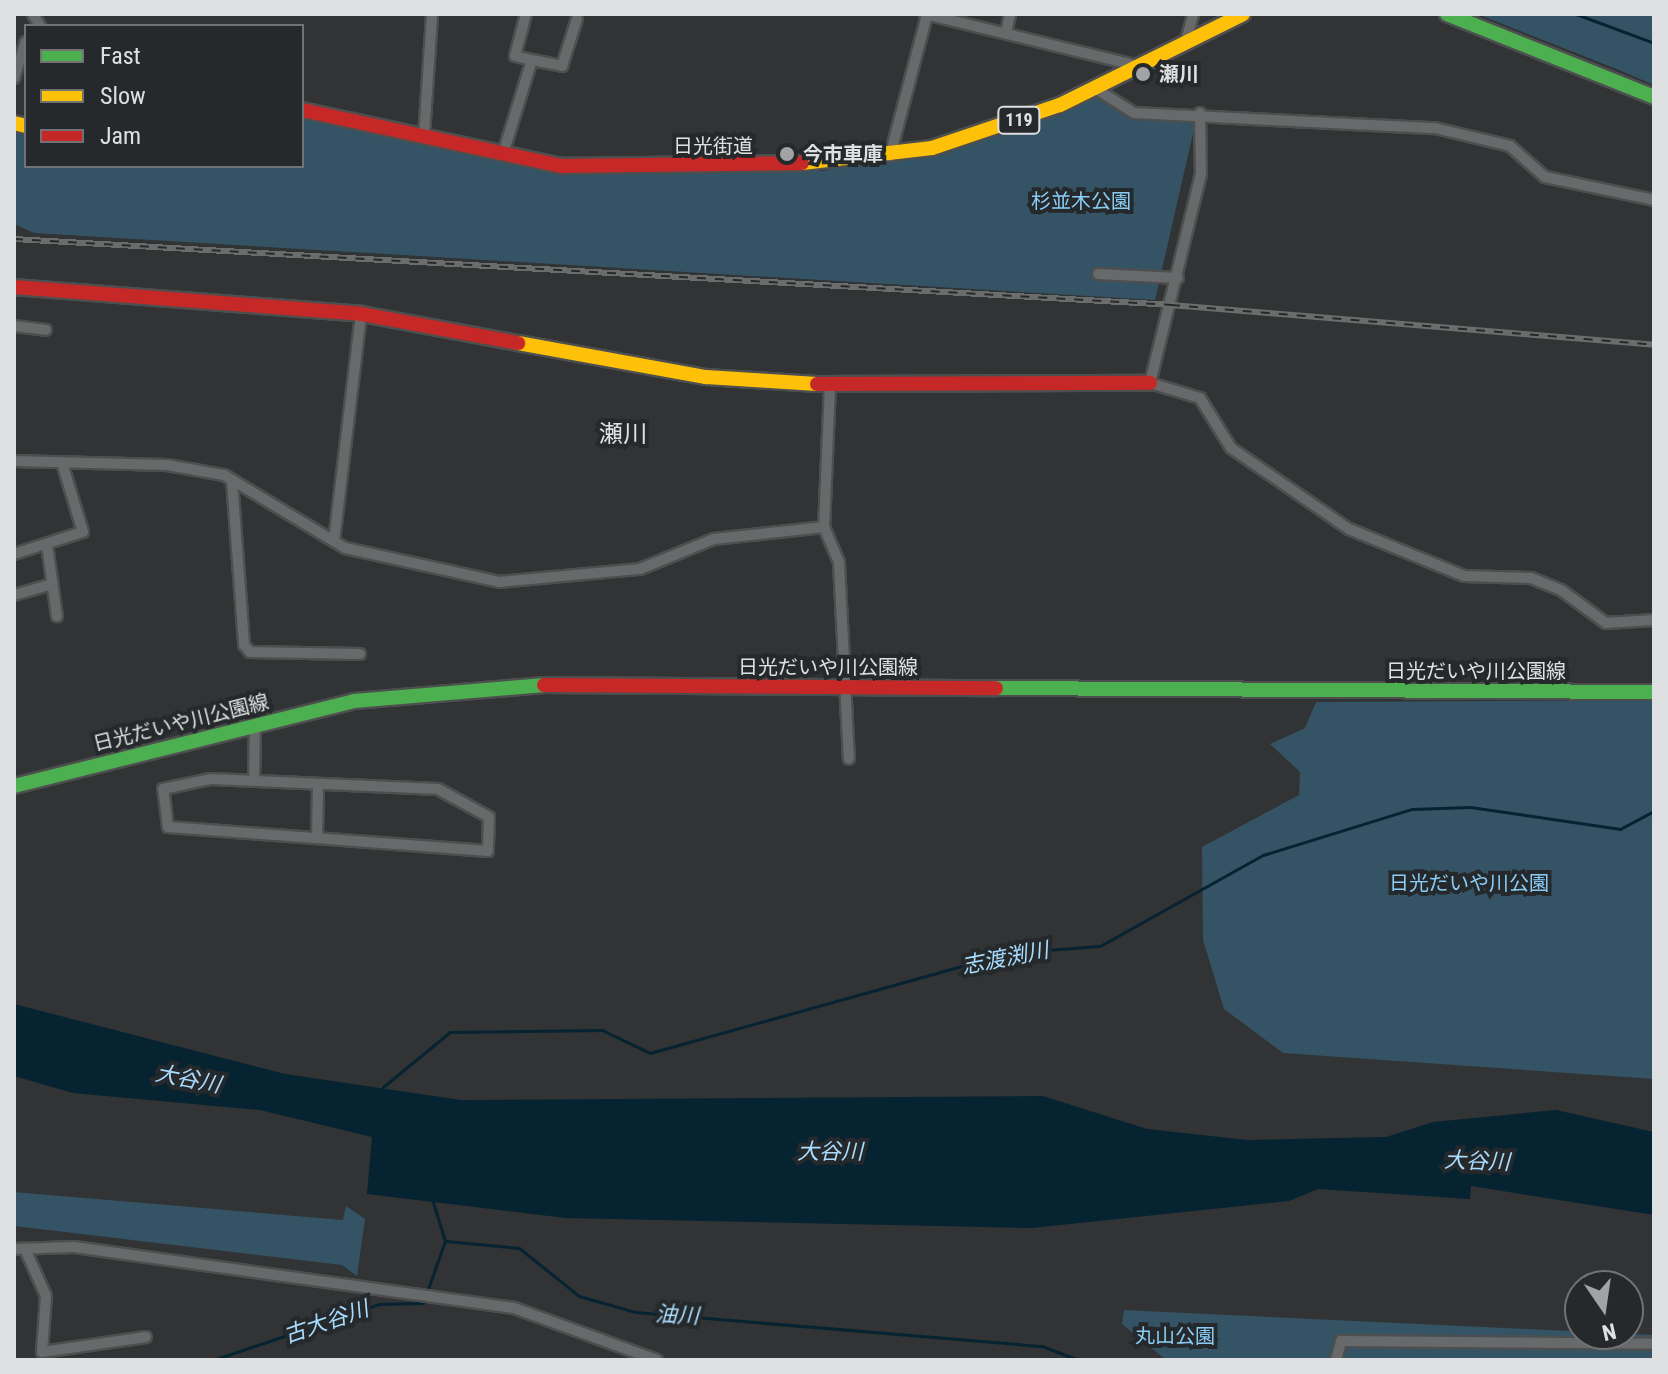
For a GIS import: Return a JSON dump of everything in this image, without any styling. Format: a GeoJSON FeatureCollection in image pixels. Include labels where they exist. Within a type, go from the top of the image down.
{"type":"FeatureCollection","features":[{"type":"Feature","properties":{"kind":"main road","name":"日光街道"},"geometry":{"type":"LineString","coordinates":[[304,110],[502,156],[586,167],[889,158],[1096,89],[1243,14]]}},
{"type":"Feature","properties":{"kind":"main road"},"geometry":{"type":"LineString","coordinates":[[1447,14],[1654,97]]}},
{"type":"Feature","properties":{"kind":"main road"},"geometry":{"type":"LineString","coordinates":[[14,287],[361,314],[706,377],[830,385],[1150,383]]}},
{"type":"Feature","properties":{"kind":"main road","name":"日光だいや川公園線"},"geometry":{"type":"LineString","coordinates":[[14,786],[255,725],[398,693],[486,685],[1654,692]]}},
{"type":"Feature","properties":{"kind":"street"},"geometry":{"type":"LineString","coordinates":[[424,136],[432,14]]}},
{"type":"Feature","properties":{"kind":"street"},"geometry":{"type":"LineString","coordinates":[[526,14],[515,56],[562,66],[577,19]]}},
{"type":"Feature","properties":{"kind":"street"},"geometry":{"type":"LineString","coordinates":[[889,158],[926,14],[1138,66]]}},
{"type":"Feature","properties":{"kind":"street"},"geometry":{"type":"LineString","coordinates":[[1006,33],[1010,14]]}},
{"type":"Feature","properties":{"kind":"street"},"geometry":{"type":"LineString","coordinates":[[1186,41],[1193,14]]}},
{"type":"Feature","properties":{"kind":"street"},"geometry":{"type":"LineString","coordinates":[[14,78],[24,48]]}},
{"type":"Feature","properties":{"kind":"street"},"geometry":{"type":"LineString","coordinates":[[502,156],[532,60]]}},
{"type":"Feature","properties":{"kind":"street"},"geometry":{"type":"LineString","coordinates":[[1096,89],[1134,113],[1200,113],[1435,128],[1510,146],[1545,177],[1654,200]]}},
{"type":"Feature","properties":{"kind":"street"},"geometry":{"type":"LineString","coordinates":[[1200,113],[1201,174],[1150,383],[1200,398],[1231,448],[1349,529],[1464,576],[1531,578],[1561,590],[1606,623],[1654,620]]}},
{"type":"Feature","properties":{"kind":"street"},"geometry":{"type":"LineString","coordinates":[[1098,274],[1178,278]]}},
{"type":"Feature","properties":{"kind":"street"},"geometry":{"type":"LineString","coordinates":[[334,541],[361,314]]}},
{"type":"Feature","properties":{"kind":"street"},"geometry":{"type":"LineString","coordinates":[[14,326],[46,330]]}},
{"type":"Feature","properties":{"kind":"street"},"geometry":{"type":"LineString","coordinates":[[830,385],[824,527],[839,563],[849,759]]}},
{"type":"Feature","properties":{"kind":"street"},"geometry":{"type":"LineString","coordinates":[[14,461],[167,465],[232,480],[334,541],[499,582],[528,582],[640,569],[758,530],[824,527]]}},
{"type":"Feature","properties":{"kind":"street"},"geometry":{"type":"LineString","coordinates":[[14,554],[83,532],[62,463]]}},
{"type":"Feature","properties":{"kind":"street"},"geometry":{"type":"LineString","coordinates":[[232,480],[244,645],[250,652],[360,654]]}},
{"type":"Feature","properties":{"kind":"street"},"geometry":{"type":"LineString","coordinates":[[47,545],[57,616]]}},
{"type":"Feature","properties":{"kind":"street"},"geometry":{"type":"LineString","coordinates":[[14,595],[52,584]]}},
{"type":"Feature","properties":{"kind":"street"},"geometry":{"type":"LineString","coordinates":[[254,781],[255,725]]}},
{"type":"Feature","properties":{"kind":"street"},"geometry":{"type":"LineString","coordinates":[[254,781],[318,784],[438,789],[489,817],[488,851],[168,827],[163,789],[254,781]]}},
{"type":"Feature","properties":{"kind":"street"},"geometry":{"type":"LineString","coordinates":[[317,838],[318,784]]}},
{"type":"Feature","properties":{"kind":"street"},"geometry":{"type":"LineString","coordinates":[[146,1337],[42,1352],[46,1296],[20,1249],[74,1247],[514,1308],[657,1360]]}},
{"type":"Feature","properties":{"kind":"street"},"geometry":{"type":"LineString","coordinates":[[1336,1360],[1341,1341],[1654,1344]]}},
{"type":"Feature","properties":{"kind":"green space"},"geometry":{"type":"Polygon","coordinates":[[[1477,14],[1654,14],[1654,85],[1614,68],[1477,14]]]}},
{"type":"Feature","properties":{"kind":"green space","name":"杉並木公園"},"geometry":{"type":"Polygon","coordinates":[[[1095,93],[1133,116],[1197,116],[1155,300],[34,233],[14,224],[14,127],[24,130],[24,168],[304,168],[304,115],[448,150],[824,171],[1095,93]]]}},
{"type":"Feature","properties":{"kind":"green space","name":"日光だいや川公園"},"geometry":{"type":"Polygon","coordinates":[[[1654,700],[1654,1079],[1283,1053],[1224,1009],[1203,940],[1202,847],[1299,795],[1300,772],[1270,744],[1305,728],[1316,702],[1654,700]]]}},
{"type":"Feature","properties":{"kind":"green space"},"geometry":{"type":"Polygon","coordinates":[[[14,1192],[343,1220],[346,1206],[365,1219],[357,1276],[342,1265],[14,1226],[14,1192]]]}},
{"type":"Feature","properties":{"kind":"green space","name":"丸山公園"},"geometry":{"type":"Polygon","coordinates":[[[1124,1310],[1564,1331],[1564,1350],[1644,1350],[1644,1335],[1654,1335],[1654,1360],[1166,1360],[1122,1324],[1124,1310]]]}},
{"type":"Feature","properties":{"kind":"water","name":"大谷川"},"geometry":{"type":"Polygon","coordinates":[[[14,1004],[285,1074],[461,1100],[1043,1096],[1147,1129],[1247,1140],[1386,1137],[1433,1122],[1556,1110],[1654,1132],[1654,1215],[1471,1186],[1470,1199],[1318,1189],[1289,1201],[1032,1228],[565,1218],[367,1194],[372,1137],[260,1110],[73,1093],[14,1076],[14,1004]]]}},
{"type":"Feature","properties":{"kind":"waterway"},"geometry":{"type":"LineString","coordinates":[[1576,14],[1654,43]]}},
{"type":"Feature","properties":{"kind":"waterway","name":"志渡渕川"},"geometry":{"type":"LineString","coordinates":[[383,1087],[450,1032],[602,1030],[650,1053],[1007,953],[1100,946],[1263,855],[1412,809],[1470,807],[1620,829],[1654,811]]}},
{"type":"Feature","properties":{"kind":"waterway","name":"油川"},"geometry":{"type":"LineString","coordinates":[[432,1199],[445,1241]]}},
{"type":"Feature","properties":{"kind":"waterway","name":"古大谷川"},"geometry":{"type":"LineString","coordinates":[[213,1360],[379,1304],[423,1303],[445,1241]]}},
{"type":"Feature","properties":{"kind":"waterway","name":"油川"},"geometry":{"type":"LineString","coordinates":[[446,1241],[519,1248],[579,1296],[635,1312],[1042,1346],[1078,1360]]}},
{"type":"Feature","properties":{"kind":"railway"},"geometry":{"type":"LineString","coordinates":[[14,239],[1171,305],[1654,345]]}},
{"type":"Feature","properties":{"kind":"traffic: fast"},"geometry":{"type":"LineString","coordinates":[[1447,14],[1654,97]]}},
{"type":"Feature","properties":{"kind":"traffic: fast"},"geometry":{"type":"LineString","coordinates":[[14,786],[354,701],[544,685]]}},
{"type":"Feature","properties":{"kind":"traffic: fast"},"geometry":{"type":"LineString","coordinates":[[996,688],[1654,692]]}},
{"type":"Feature","properties":{"kind":"traffic: slow"},"geometry":{"type":"LineString","coordinates":[[802,163],[932,148],[1060,105],[1243,14]]}},
{"type":"Feature","properties":{"kind":"traffic: slow"},"geometry":{"type":"LineString","coordinates":[[14,123],[24,126]]}},
{"type":"Feature","properties":{"kind":"traffic: slow"},"geometry":{"type":"LineString","coordinates":[[518,343],[706,377],[817,384]]}},
{"type":"Feature","properties":{"kind":"traffic: jam"},"geometry":{"type":"LineString","coordinates":[[304,110],[562,166],[802,163]]}},
{"type":"Feature","properties":{"kind":"traffic: jam"},"geometry":{"type":"LineString","coordinates":[[14,287],[361,314],[518,343]]}},
{"type":"Feature","properties":{"kind":"traffic: jam"},"geometry":{"type":"LineString","coordinates":[[817,384],[1150,383]]}},
{"type":"Feature","properties":{"kind":"traffic: jam"},"geometry":{"type":"LineString","coordinates":[[544,685],[996,688]]}},
{"type":"Feature","properties":{"kind":"place","name":"瀬川"},"geometry":{"type":"Point","coordinates":[1143,74]}},
{"type":"Feature","properties":{"kind":"place","name":"今市車庫"},"geometry":{"type":"Point","coordinates":[787,154]}},
{"type":"Feature","properties":{"kind":"district","name":"瀬川"},"geometry":{"type":"Point","coordinates":[623,435]}}]}
